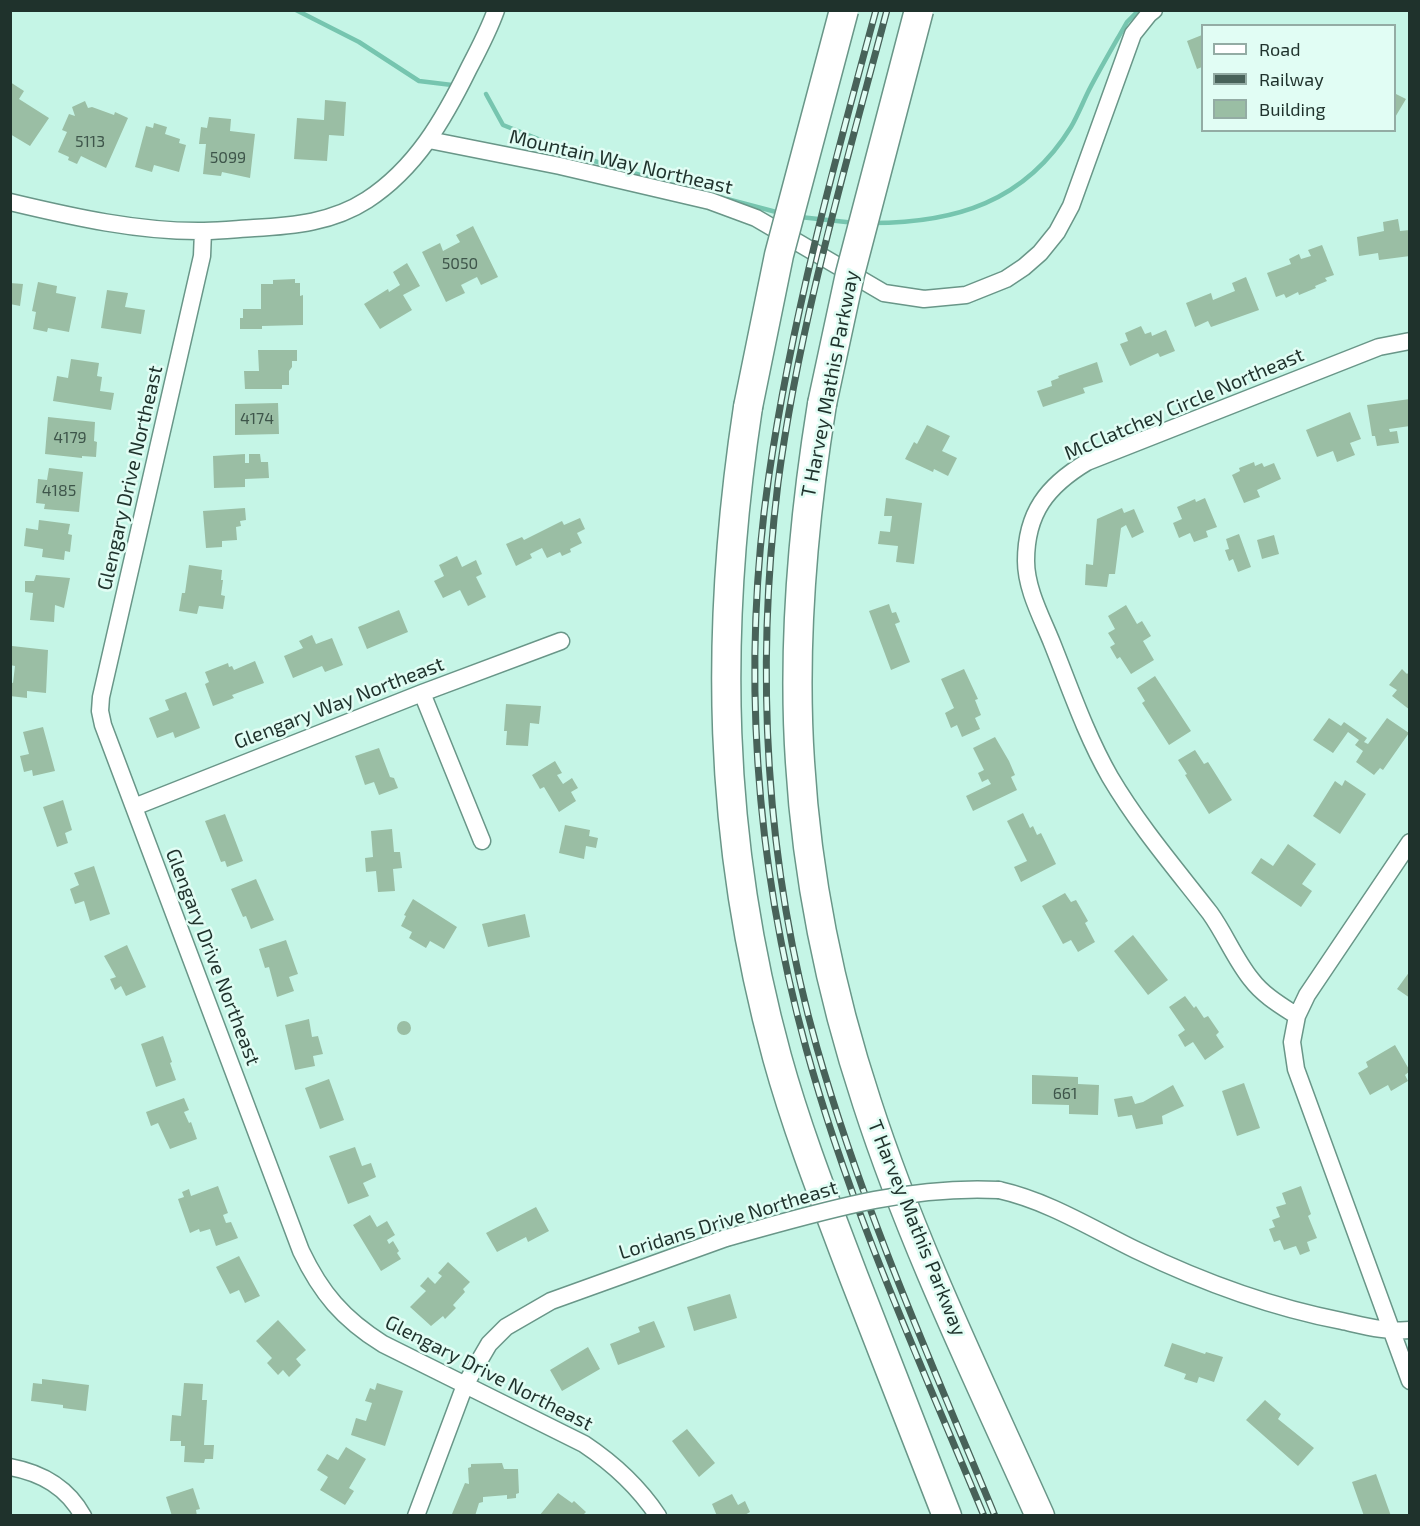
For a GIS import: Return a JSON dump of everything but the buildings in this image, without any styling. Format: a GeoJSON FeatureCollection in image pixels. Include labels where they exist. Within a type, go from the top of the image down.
{"type":"FeatureCollection","features":[{"type":"Feature","properties":{"kind":"highway"},"geometry":{"type":"LineString","coordinates":[[844,10],[779,255],[748,407],[736,496],[726,635],[727,767],[734,842],[745,912],[774,1045],[798,1125],[825,1201],[947,1515]]}},
{"type":"Feature","properties":{"kind":"highway","name":"T Harvey Mathis Parkway"},"geometry":{"type":"LineString","coordinates":[[919,10],[850,274],[822,404],[809,483],[798,625],[800,762],[806,833],[816,899],[847,1036],[890,1169],[912,1228],[1040,1515]]}},
{"type":"Feature","properties":{"kind":"street"},"geometry":{"type":"LineString","coordinates":[[10,202],[72,217],[151,228],[203,231],[295,226],[342,213],[366,201],[388,184],[429,140],[453,102],[496,10]]}},
{"type":"Feature","properties":{"kind":"street","name":"Mountain Way Northeast"},"geometry":{"type":"LineString","coordinates":[[429,140],[710,201],[756,218],[884,293],[924,299],[956,297],[987,288],[1006,279],[1040,252],[1056,232],[1071,206],[1133,34],[1154,10]]}},
{"type":"Feature","properties":{"kind":"street","name":"Glengary Drive Northeast"},"geometry":{"type":"LineString","coordinates":[[203,231],[202,256],[101,697],[100,711],[103,725],[301,1251],[313,1276],[333,1305],[363,1331],[383,1344],[584,1444],[604,1457],[631,1480],[658,1515]]}},
{"type":"Feature","properties":{"kind":"street","name":"McClatchey Circle Northeast"},"geometry":{"type":"LineString","coordinates":[[1297,1016],[1272,1000],[1251,979],[1211,916],[1150,839],[1110,776],[1080,715],[1031,588],[1026,562],[1028,534],[1036,512],[1048,492],[1064,476],[1087,462],[1379,347],[1410,341]]}},
{"type":"Feature","properties":{"kind":"street","name":"Glengary Way Northeast"},"geometry":{"type":"LineString","coordinates":[[134,807],[422,693],[561,641]]}},
{"type":"Feature","properties":{"kind":"street"},"geometry":{"type":"LineString","coordinates":[[422,693],[482,841]]}},
{"type":"Feature","properties":{"kind":"street"},"geometry":{"type":"LineString","coordinates":[[1410,842],[1307,994],[1297,1016],[1292,1042],[1296,1070],[1410,1381]]}},
{"type":"Feature","properties":{"kind":"street","name":"Loridans Drive Northeast"},"geometry":{"type":"LineString","coordinates":[[416,1515],[465,1385],[489,1344],[506,1327],[528,1312],[566,1295],[726,1238],[825,1210],[896,1195],[966,1189],[999,1190],[1042,1203],[1144,1254],[1256,1300],[1313,1316],[1391,1331],[1410,1330]]}},
{"type":"Feature","properties":{"kind":"street"},"geometry":{"type":"LineString","coordinates":[[10,1467],[29,1471],[48,1479],[63,1490],[83,1515]]}},
{"type":"Feature","properties":{"kind":"waterway"},"geometry":{"type":"LineString","coordinates":[[296,10],[359,42],[419,81],[452,85]]}},
{"type":"Feature","properties":{"kind":"waterway"},"geometry":{"type":"LineString","coordinates":[[872,223],[932,219],[959,212],[985,203],[1010,190],[1032,174],[1053,153],[1071,127],[1127,22],[1139,10]]}},
{"type":"Feature","properties":{"kind":"waterway"},"geometry":{"type":"LineString","coordinates":[[486,94],[503,125],[591,160],[653,179]]}},
{"type":"Feature","properties":{"kind":"waterway"},"geometry":{"type":"LineString","coordinates":[[727,199],[780,213]]}},
{"type":"Feature","properties":{"kind":"waterway"},"geometry":{"type":"LineString","coordinates":[[800,217],[855,223]]}},
{"type":"Feature","properties":{"kind":"railway"},"geometry":{"type":"LineString","coordinates":[[876,10],[815,241],[778,416],[760,547],[755,691],[758,763],[764,835],[775,907],[806,1048],[824,1108],[843,1167],[888,1285],[984,1516]]}},
{"type":"Feature","properties":{"kind":"railway"},"geometry":{"type":"LineString","coordinates":[[887,10],[825,245],[787,423],[778,483],[767,625],[769,767],[786,909],[799,979],[835,1108],[899,1285],[995,1516]]}}]}
